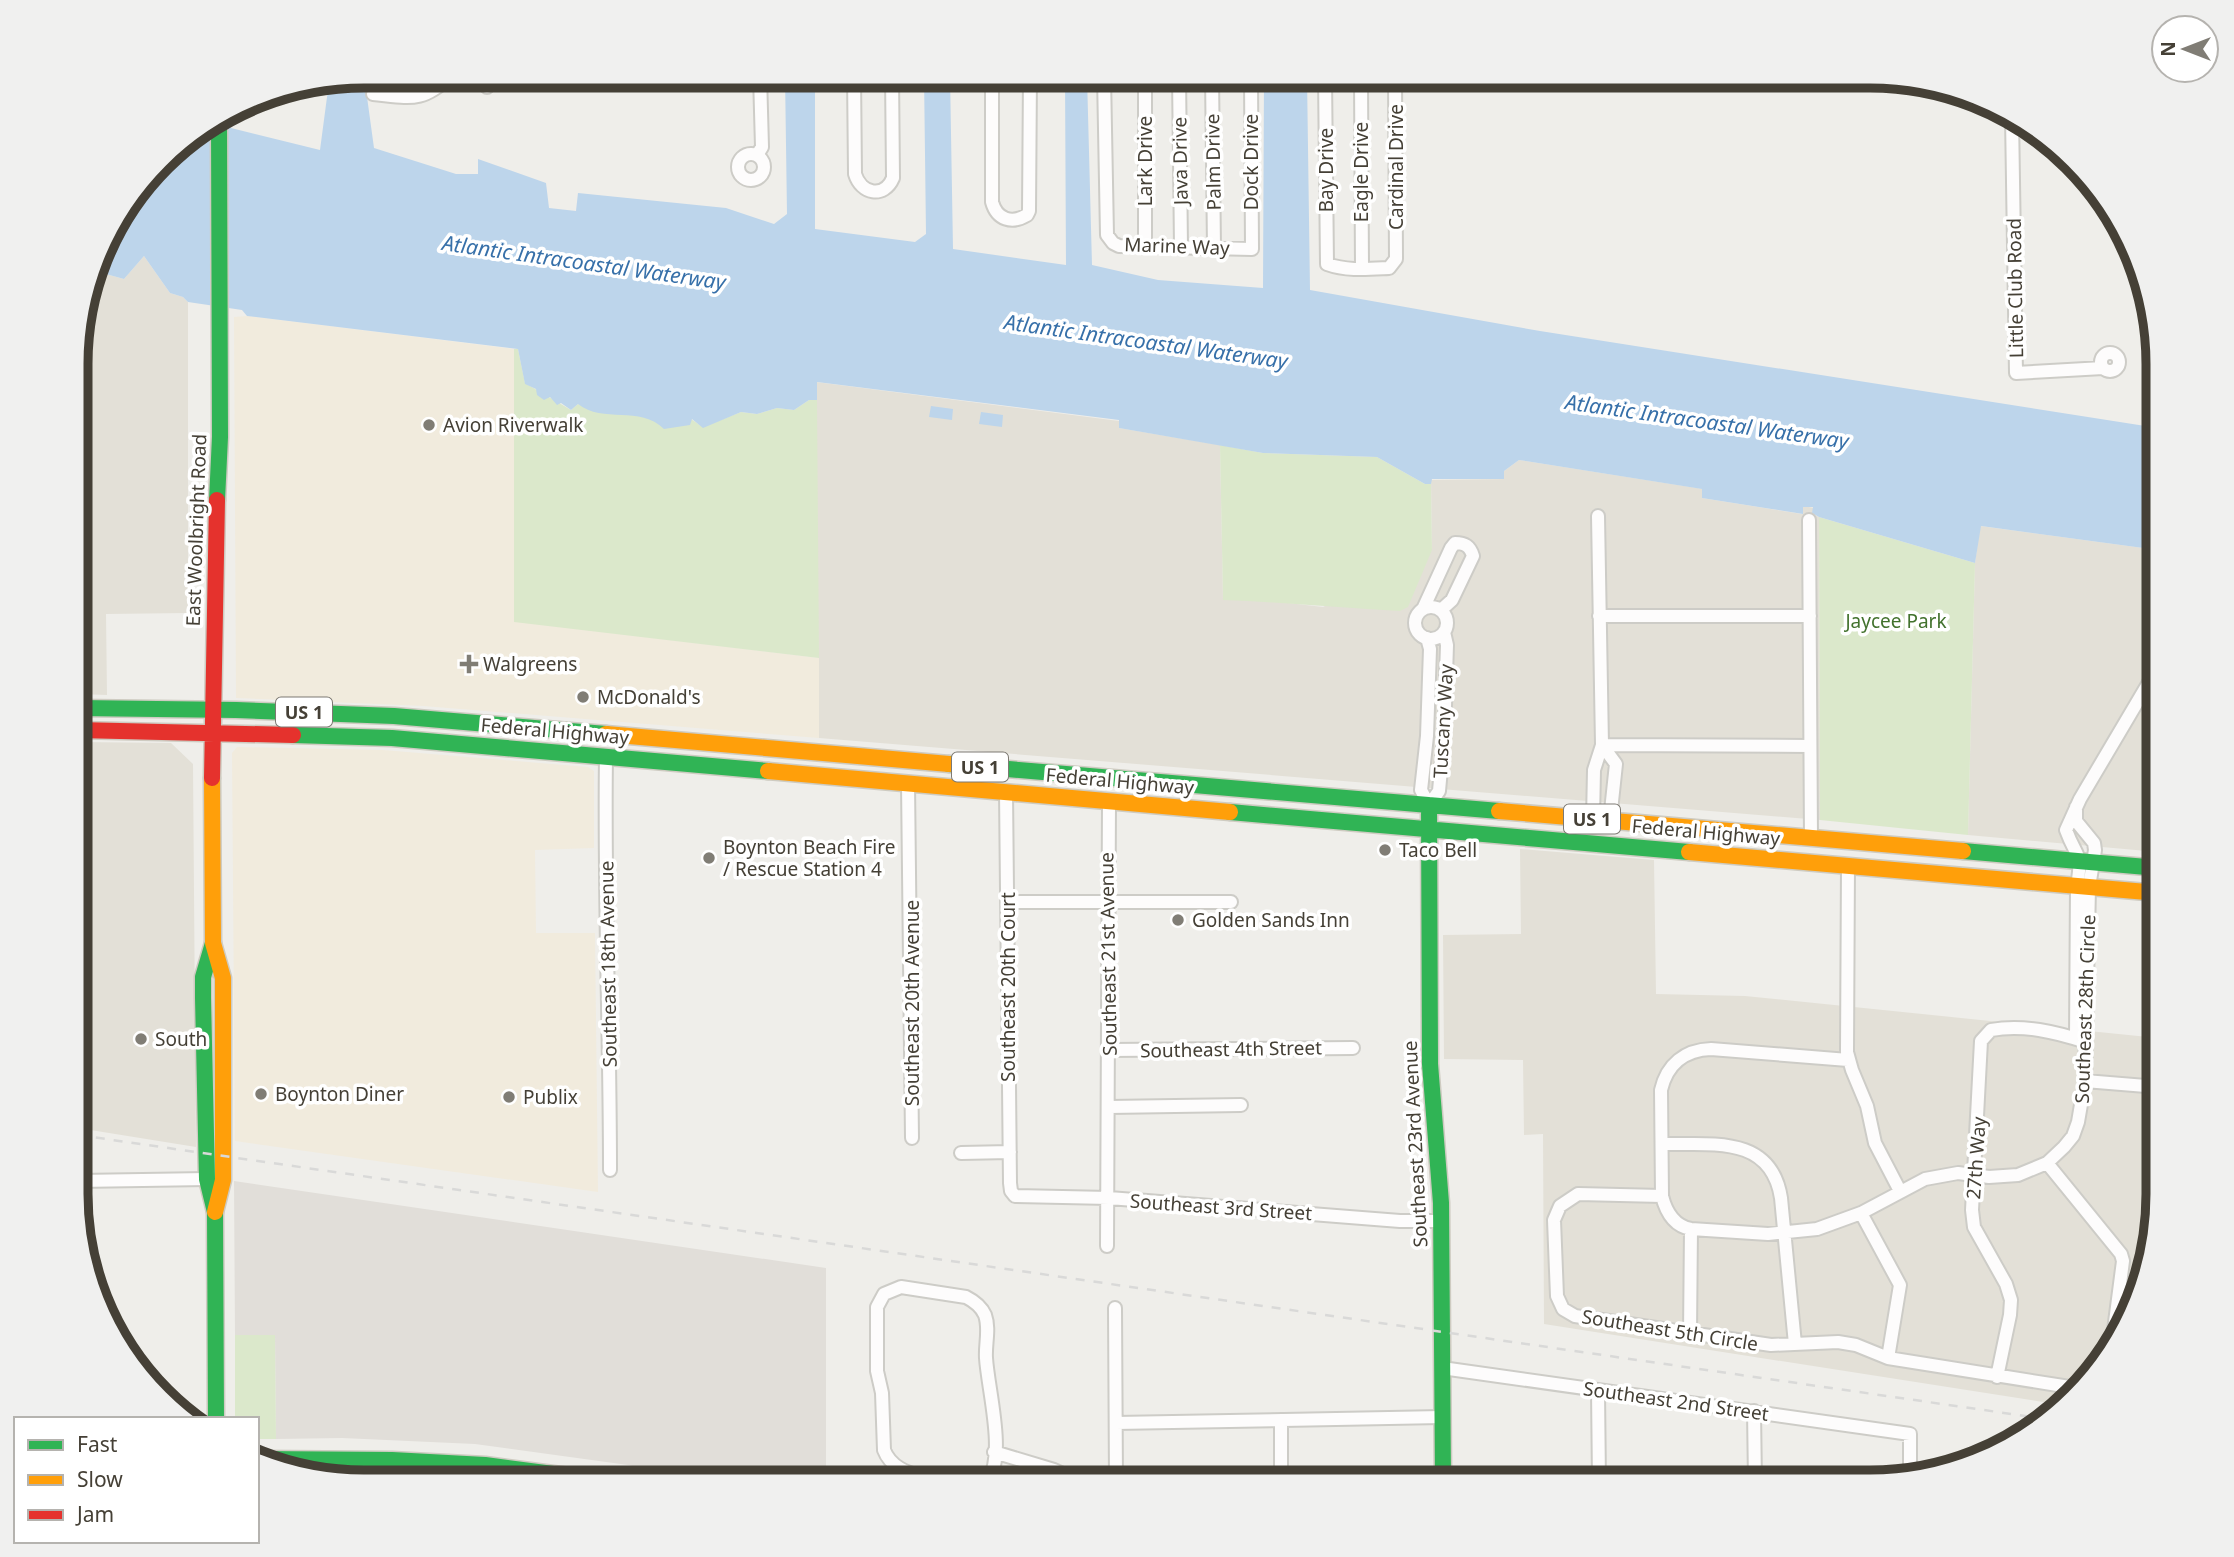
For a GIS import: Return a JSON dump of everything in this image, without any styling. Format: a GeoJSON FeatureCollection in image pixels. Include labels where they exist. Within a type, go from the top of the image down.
{"type":"FeatureCollection","features":[{"type":"Feature","properties":{"kind":"main road","name":"East Woolbright Road"},"geometry":{"type":"LineString","coordinates":[[215,1212],[206,1179],[204,977],[213,943],[215,532],[220,437],[219,129]]}},
{"type":"Feature","properties":{"kind":"main road","name":"Federal Highway"},"geometry":{"type":"LineString","coordinates":[[88,708],[384,715],[1103,778],[1226,786],[2146,868]]}},
{"type":"Feature","properties":{"kind":"main road","name":"Federal Highway"},"geometry":{"type":"LineString","coordinates":[[88,730],[392,738],[2146,892]]}},
{"type":"Feature","properties":{"kind":"main road"},"geometry":{"type":"LineString","coordinates":[[589,755],[609,734]]}},
{"type":"Feature","properties":{"kind":"main road"},"geometry":{"type":"LineString","coordinates":[[606,757],[632,736]]}},
{"type":"Feature","properties":{"kind":"main road"},"geometry":{"type":"LineString","coordinates":[[1088,799],[1103,778]]}},
{"type":"Feature","properties":{"kind":"main road"},"geometry":{"type":"LineString","coordinates":[[1109,801],[1126,786],[1200,792],[1226,786]]}},
{"type":"Feature","properties":{"kind":"main road","name":"Southeast 23rd Avenue"},"geometry":{"type":"LineString","coordinates":[[1429,805],[1430,1064],[1441,1221],[1443,1470]]}},
{"type":"Feature","properties":{"kind":"main road"},"geometry":{"type":"LineString","coordinates":[[1575,842],[1604,830],[1610,820]]}},
{"type":"Feature","properties":{"kind":"main road"},"geometry":{"type":"LineString","coordinates":[[1736,856],[1759,848],[1828,855],[1840,851],[1850,842]]}},
{"type":"Feature","properties":{"kind":"main road"},"geometry":{"type":"LineString","coordinates":[[1848,866],[1856,857],[1872,850],[1937,856],[1953,851]]}},
{"type":"Feature","properties":{"kind":"main road","name":"East Woolbright Road"},"geometry":{"type":"LineString","coordinates":[[213,943],[223,978],[223,1180],[215,1212],[216,1417]]}},
{"type":"Feature","properties":{"kind":"main road"},"geometry":{"type":"LineString","coordinates":[[289,1459],[392,1460],[523,1470]]}},
{"type":"Feature","properties":{"kind":"street"},"geometry":{"type":"LineString","coordinates":[[373,94],[414,99],[438,88]]}},
{"type":"Feature","properties":{"kind":"street"},"geometry":{"type":"LineString","coordinates":[[757,155],[762,147],[760,88]]}},
{"type":"Feature","properties":{"kind":"street"},"geometry":{"type":"LineString","coordinates":[[854,88],[855,174],[857,181],[869,192],[885,190],[891,185],[894,171],[892,88]]}},
{"type":"Feature","properties":{"kind":"street"},"geometry":{"type":"LineString","coordinates":[[992,88],[992,202],[999,215],[1012,221],[1021,219],[1029,211],[1030,88]]}},
{"type":"Feature","properties":{"kind":"street","name":"Marine Way"},"geometry":{"type":"LineString","coordinates":[[1104,88],[1107,235],[1113,243],[1119,246],[1252,249]]}},
{"type":"Feature","properties":{"kind":"street","name":"Lark Drive"},"geometry":{"type":"LineString","coordinates":[[1145,88],[1145,247]]}},
{"type":"Feature","properties":{"kind":"street","name":"Java Drive"},"geometry":{"type":"LineString","coordinates":[[1179,88],[1181,247]]}},
{"type":"Feature","properties":{"kind":"street","name":"Palm Drive"},"geometry":{"type":"LineString","coordinates":[[1212,88],[1214,248]]}},
{"type":"Feature","properties":{"kind":"street","name":"Dock Drive"},"geometry":{"type":"LineString","coordinates":[[1251,88],[1252,249]]}},
{"type":"Feature","properties":{"kind":"street","name":"Bay Drive"},"geometry":{"type":"LineString","coordinates":[[1325,88],[1327,264],[1338,268],[1362,269]]}},
{"type":"Feature","properties":{"kind":"street","name":"Eagle Drive"},"geometry":{"type":"LineString","coordinates":[[1361,88],[1362,269]]}},
{"type":"Feature","properties":{"kind":"street","name":"Cardinal Drive"},"geometry":{"type":"LineString","coordinates":[[1362,269],[1389,268],[1396,259],[1395,88]]}},
{"type":"Feature","properties":{"kind":"street","name":"Little Club Road"},"geometry":{"type":"LineString","coordinates":[[2012,127],[2016,373],[2103,368]]}},
{"type":"Feature","properties":{"kind":"street"},"geometry":{"type":"LineString","coordinates":[[1593,819],[1594,770],[1602,745],[1598,516]]}},
{"type":"Feature","properties":{"kind":"street"},"geometry":{"type":"LineString","coordinates":[[1809,520],[1811,838]]}},
{"type":"Feature","properties":{"kind":"street"},"geometry":{"type":"LineString","coordinates":[[1455,543],[1471,548],[1474,556],[1452,600],[1441,610],[1432,607],[1423,609],[1455,543]]}},
{"type":"Feature","properties":{"kind":"street","name":"Tuscany Way"},"geometry":{"type":"LineString","coordinates":[[1423,609],[1417,615],[1419,633],[1427,638],[1436,638],[1444,632]]}},
{"type":"Feature","properties":{"kind":"street","name":"Tuscany Way"},"geometry":{"type":"LineString","coordinates":[[1427,638],[1430,649],[1427,736],[1421,790],[1429,805],[1439,792],[1443,749],[1447,645],[1444,632],[1447,623],[1441,610]]}},
{"type":"Feature","properties":{"kind":"street"},"geometry":{"type":"LineString","coordinates":[[1599,617],[1810,616]]}},
{"type":"Feature","properties":{"kind":"street"},"geometry":{"type":"LineString","coordinates":[[2086,864],[2066,830],[2076,807],[2146,687]]}},
{"type":"Feature","properties":{"kind":"street"},"geometry":{"type":"LineString","coordinates":[[1602,745],[1810,746]]}},
{"type":"Feature","properties":{"kind":"street"},"geometry":{"type":"LineString","coordinates":[[1602,745],[1616,764],[1610,820]]}},
{"type":"Feature","properties":{"kind":"street","name":"Southeast 18th Avenue"},"geometry":{"type":"LineString","coordinates":[[606,757],[610,1170]]}},
{"type":"Feature","properties":{"kind":"street","name":"Southeast 20th Avenue"},"geometry":{"type":"LineString","coordinates":[[908,783],[912,1138]]}},
{"type":"Feature","properties":{"kind":"street","name":"Southeast 20th Court"},"geometry":{"type":"LineString","coordinates":[[1006,792],[1010,1183]]}},
{"type":"Feature","properties":{"kind":"street","name":"Southeast 21st Avenue"},"geometry":{"type":"LineString","coordinates":[[1107,1247],[1110,1050],[1107,904],[1109,801]]}},
{"type":"Feature","properties":{"kind":"street"},"geometry":{"type":"LineString","coordinates":[[2076,807],[2078,826],[2094,843],[2086,864]]}},
{"type":"Feature","properties":{"kind":"street","name":"Southeast 28th Circle"},"geometry":{"type":"LineString","coordinates":[[1691,1229],[1783,1233],[1817,1229],[1861,1213],[1925,1179],[1941,1175],[1975,1174],[2004,1177],[2018,1175],[2047,1163],[2073,1136],[2082,1107],[2085,1081],[2081,1040],[2083,887],[2086,864]]}},
{"type":"Feature","properties":{"kind":"street"},"geometry":{"type":"LineString","coordinates":[[1848,866],[1846,1044],[1875,1143],[1900,1191]]}},
{"type":"Feature","properties":{"kind":"street"},"geometry":{"type":"LineString","coordinates":[[1007,902],[1231,902]]}},
{"type":"Feature","properties":{"kind":"street","name":"27th Way"},"geometry":{"type":"LineString","coordinates":[[1997,1377],[2011,1300],[2006,1284],[1975,1227],[1972,1210],[1980,1048],[1985,1035],[1991,1030],[2040,1030],[2081,1040]]}},
{"type":"Feature","properties":{"kind":"street","name":"Southeast 4th Street"},"geometry":{"type":"LineString","coordinates":[[1110,1050],[1353,1048]]}},
{"type":"Feature","properties":{"kind":"street"},"geometry":{"type":"LineString","coordinates":[[1690,1333],[1691,1229],[1684,1228],[1672,1219],[1662,1196],[1663,1083],[1670,1069],[1688,1054],[1711,1049],[1849,1060]]}},
{"type":"Feature","properties":{"kind":"street"},"geometry":{"type":"LineString","coordinates":[[2085,1081],[2146,1086]]}},
{"type":"Feature","properties":{"kind":"street"},"geometry":{"type":"LineString","coordinates":[[1109,1107],[1241,1105]]}},
{"type":"Feature","properties":{"kind":"street"},"geometry":{"type":"LineString","coordinates":[[1662,1144],[1727,1145],[1742,1148],[1766,1164],[1781,1198],[1795,1344]]}},
{"type":"Feature","properties":{"kind":"street"},"geometry":{"type":"LineString","coordinates":[[961,1153],[1010,1152]]}},
{"type":"Feature","properties":{"kind":"street"},"geometry":{"type":"LineString","coordinates":[[2047,1163],[2121,1254],[2123,1261],[2115,1320]]}},
{"type":"Feature","properties":{"kind":"street"},"geometry":{"type":"LineString","coordinates":[[88,1181],[206,1179]]}},
{"type":"Feature","properties":{"kind":"street","name":"Southeast 3rd Street"},"geometry":{"type":"LineString","coordinates":[[1010,1183],[1011,1191],[1016,1196],[1109,1198],[1400,1221],[1441,1221]]}},
{"type":"Feature","properties":{"kind":"street","name":"Southeast 5th Circle"},"geometry":{"type":"LineString","coordinates":[[1662,1196],[1578,1194],[1565,1201],[1554,1220],[1557,1296],[1563,1309],[1575,1316],[1771,1345],[1838,1342],[1856,1345],[1888,1358],[2068,1387]]}},
{"type":"Feature","properties":{"kind":"street"},"geometry":{"type":"LineString","coordinates":[[1861,1213],[1900,1285],[1888,1358]]}},
{"type":"Feature","properties":{"kind":"street"},"geometry":{"type":"LineString","coordinates":[[903,1470],[897,1468],[884,1450],[882,1393],[877,1371],[877,1307],[890,1289],[909,1288],[966,1297],[973,1300],[983,1311],[987,1326],[986,1361],[994,1405],[993,1470]]}},
{"type":"Feature","properties":{"kind":"street"},"geometry":{"type":"LineString","coordinates":[[1115,1308],[1116,1470]]}},
{"type":"Feature","properties":{"kind":"street","name":"Southeast 2nd Street"},"geometry":{"type":"LineString","coordinates":[[1442,1368],[1910,1434],[1910,1466]]}},
{"type":"Feature","properties":{"kind":"street"},"geometry":{"type":"LineString","coordinates":[[1598,1391],[1599,1470]]}},
{"type":"Feature","properties":{"kind":"street"},"geometry":{"type":"LineString","coordinates":[[1754,1411],[1755,1470]]}},
{"type":"Feature","properties":{"kind":"street"},"geometry":{"type":"LineString","coordinates":[[1116,1423],[1442,1417]]}},
{"type":"Feature","properties":{"kind":"street"},"geometry":{"type":"LineString","coordinates":[[1281,1470],[1282,1420]]}},
{"type":"Feature","properties":{"kind":"street"},"geometry":{"type":"LineString","coordinates":[[994,1452],[1054,1470]]}},
{"type":"Feature","properties":{"kind":"shaded area"},"geometry":{"type":"Polygon","coordinates":[[[144,256],[170,293],[183,297],[188,302],[188,613],[106,614],[107,695],[88,694],[88,346],[93,310],[103,273],[124,279],[144,256]]]}},
{"type":"Feature","properties":{"kind":"shaded area"},"geometry":{"type":"Polygon","coordinates":[[[247,316],[514,349],[514,621],[819,658],[819,738],[423,706],[236,698],[234,317],[247,316]]]}},
{"type":"Feature","properties":{"kind":"shaded area"},"geometry":{"type":"Polygon","coordinates":[[[816,382],[1119,421],[1119,428],[1220,445],[1223,599],[1323,607],[1432,550],[1431,480],[1504,479],[1504,471],[1519,460],[1703,489],[1702,498],[1802,514],[1803,506],[1814,508],[1812,513],[1819,517],[1820,820],[819,738],[816,382]]]}},
{"type":"Feature","properties":{"kind":"shaded area"},"geometry":{"type":"Polygon","coordinates":[[[1980,526],[2146,548],[2146,851],[1968,835],[1975,563],[1980,526]]]}},
{"type":"Feature","properties":{"kind":"shaded area"},"geometry":{"type":"Polygon","coordinates":[[[88,742],[171,743],[193,764],[196,1147],[88,1130],[88,742]]]}},
{"type":"Feature","properties":{"kind":"shaded area"},"geometry":{"type":"Polygon","coordinates":[[[237,747],[383,750],[588,767],[594,771],[594,848],[535,850],[536,933],[595,933],[598,1192],[235,1141],[232,753],[237,747]]]}},
{"type":"Feature","properties":{"kind":"shaded area"},"geometry":{"type":"Polygon","coordinates":[[[1520,849],[1654,860],[1656,994],[1745,996],[2146,1037],[2144,1229],[2132,1282],[2100,1347],[2066,1389],[2049,1403],[1544,1324],[1543,1134],[1524,1135],[1523,1060],[1444,1059],[1443,935],[1521,934],[1520,849]]]}},
{"type":"Feature","properties":{"kind":"shaded area"},"geometry":{"type":"Polygon","coordinates":[[[234,1181],[826,1268],[826,1470],[650,1470],[475,1444],[342,1438],[276,1439],[275,1335],[235,1335],[234,1181]]]}},
{"type":"Feature","properties":{"kind":"green space"},"geometry":{"type":"Polygon","coordinates":[[[514,349],[518,349],[525,383],[571,410],[578,404],[654,419],[691,419],[703,427],[741,412],[757,414],[777,408],[794,410],[809,400],[817,400],[819,658],[514,622],[514,349]]]}},
{"type":"Feature","properties":{"kind":"green space"},"geometry":{"type":"Polygon","coordinates":[[[1220,445],[1263,453],[1377,457],[1425,484],[1431,484],[1432,550],[1408,607],[1400,611],[1223,600],[1220,445]]]}},
{"type":"Feature","properties":{"kind":"green space","name":"Jaycee Park"},"geometry":{"type":"Polygon","coordinates":[[[1819,517],[1975,563],[1968,835],[1820,820],[1819,517]]]}},
{"type":"Feature","properties":{"kind":"green space"},"geometry":{"type":"Polygon","coordinates":[[[235,1335],[275,1335],[276,1439],[259,1439],[259,1417],[235,1417],[235,1335]]]}},
{"type":"Feature","properties":{"kind":"water","name":"Atlantic Intracoastal Waterway"},"geometry":{"type":"Polygon","coordinates":[[[366,88],[374,148],[456,174],[478,174],[478,159],[546,183],[549,208],[576,211],[578,193],[726,208],[774,224],[787,214],[785,88],[815,88],[815,229],[915,242],[926,234],[924,88],[950,88],[953,249],[1066,265],[1065,88],[1087,88],[1092,265],[1158,280],[1263,288],[1264,88],[1307,88],[1310,290],[1540,331],[2146,426],[2146,548],[1981,526],[1975,563],[1819,517],[1812,513],[1813,507],[1803,507],[1803,514],[1702,498],[1702,489],[1519,460],[1504,471],[1504,479],[1432,479],[1431,484],[1425,484],[1377,457],[1263,453],[1119,428],[1119,420],[817,382],[817,400],[809,400],[794,410],[777,408],[757,414],[741,412],[703,428],[692,419],[690,425],[664,429],[644,418],[599,413],[578,404],[571,410],[561,403],[557,405],[550,397],[544,400],[537,395],[536,389],[525,384],[518,349],[247,316],[242,310],[188,302],[183,297],[170,293],[144,256],[124,279],[103,273],[134,210],[168,168],[210,134],[224,126],[320,150],[328,90],[366,88]]]}},
{"type":"Feature","properties":{"kind":"water"},"geometry":{"type":"Polygon","coordinates":[[[931,406],[953,409],[952,420],[929,417],[931,406]]]}},
{"type":"Feature","properties":{"kind":"water"},"geometry":{"type":"Polygon","coordinates":[[[981,412],[1003,415],[1002,427],[979,424],[981,412]]]}},
{"type":"Feature","properties":{"kind":"railway"},"geometry":{"type":"LineString","coordinates":[[88,1136],[2032,1417]]}},
{"type":"Feature","properties":{"kind":"traffic: fast"},"geometry":{"type":"LineString","coordinates":[[217,500],[220,437],[219,129]]}},
{"type":"Feature","properties":{"kind":"traffic: fast"},"geometry":{"type":"LineString","coordinates":[[88,708],[394,716],[606,734]]}},
{"type":"Feature","properties":{"kind":"traffic: fast"},"geometry":{"type":"LineString","coordinates":[[293,735],[392,738],[768,771]]}},
{"type":"Feature","properties":{"kind":"traffic: fast"},"geometry":{"type":"LineString","coordinates":[[949,764],[1499,811]]}},
{"type":"Feature","properties":{"kind":"traffic: fast"},"geometry":{"type":"LineString","coordinates":[[1429,805],[1430,1064],[1441,1203],[1443,1470]]}},
{"type":"Feature","properties":{"kind":"traffic: fast"},"geometry":{"type":"LineString","coordinates":[[1230,812],[1689,852]]}},
{"type":"Feature","properties":{"kind":"traffic: fast"},"geometry":{"type":"LineString","coordinates":[[1963,851],[2146,867]]}},
{"type":"Feature","properties":{"kind":"traffic: fast"},"geometry":{"type":"LineString","coordinates":[[213,943],[203,977],[203,998],[207,1179],[215,1212],[216,1417]]}},
{"type":"Feature","properties":{"kind":"traffic: fast"},"geometry":{"type":"LineString","coordinates":[[289,1459],[392,1460],[523,1470]]}},
{"type":"Feature","properties":{"kind":"traffic: slow"},"geometry":{"type":"LineString","coordinates":[[606,734],[949,764]]}},
{"type":"Feature","properties":{"kind":"traffic: slow"},"geometry":{"type":"LineString","coordinates":[[768,771],[1230,812]]}},
{"type":"Feature","properties":{"kind":"traffic: slow"},"geometry":{"type":"LineString","coordinates":[[212,778],[213,943],[223,978],[223,1180],[215,1212]]}},
{"type":"Feature","properties":{"kind":"traffic: slow"},"geometry":{"type":"LineString","coordinates":[[1499,811],[1963,851]]}},
{"type":"Feature","properties":{"kind":"traffic: slow"},"geometry":{"type":"LineString","coordinates":[[1689,852],[2146,892]]}},
{"type":"Feature","properties":{"kind":"traffic: jam"},"geometry":{"type":"LineString","coordinates":[[212,778],[217,500]]}},
{"type":"Feature","properties":{"kind":"traffic: jam"},"geometry":{"type":"LineString","coordinates":[[88,730],[293,735]]}},
{"type":"Feature","properties":{"kind":"place","name":"Avion Riverwalk"},"geometry":{"type":"Point","coordinates":[429,425]}},
{"type":"Feature","properties":{"kind":"place","name":"Walgreens"},"geometry":{"type":"Point","coordinates":[469,664]}},
{"type":"Feature","properties":{"kind":"place","name":"McDonald's"},"geometry":{"type":"Point","coordinates":[583,697]}},
{"type":"Feature","properties":{"kind":"place","name":"Taco Bell"},"geometry":{"type":"Point","coordinates":[1385,850]}},
{"type":"Feature","properties":{"kind":"place","name":"Boynton Beach Fire / Rescue Station 4"},"geometry":{"type":"Point","coordinates":[709,858]}},
{"type":"Feature","properties":{"kind":"place","name":"Golden Sands Inn"},"geometry":{"type":"Point","coordinates":[1178,920]}},
{"type":"Feature","properties":{"kind":"place","name":"South"},"geometry":{"type":"Point","coordinates":[141,1039]}},
{"type":"Feature","properties":{"kind":"place","name":"Boynton Diner"},"geometry":{"type":"Point","coordinates":[261,1094]}},
{"type":"Feature","properties":{"kind":"place","name":"Publix"},"geometry":{"type":"Point","coordinates":[509,1097]}}]}
